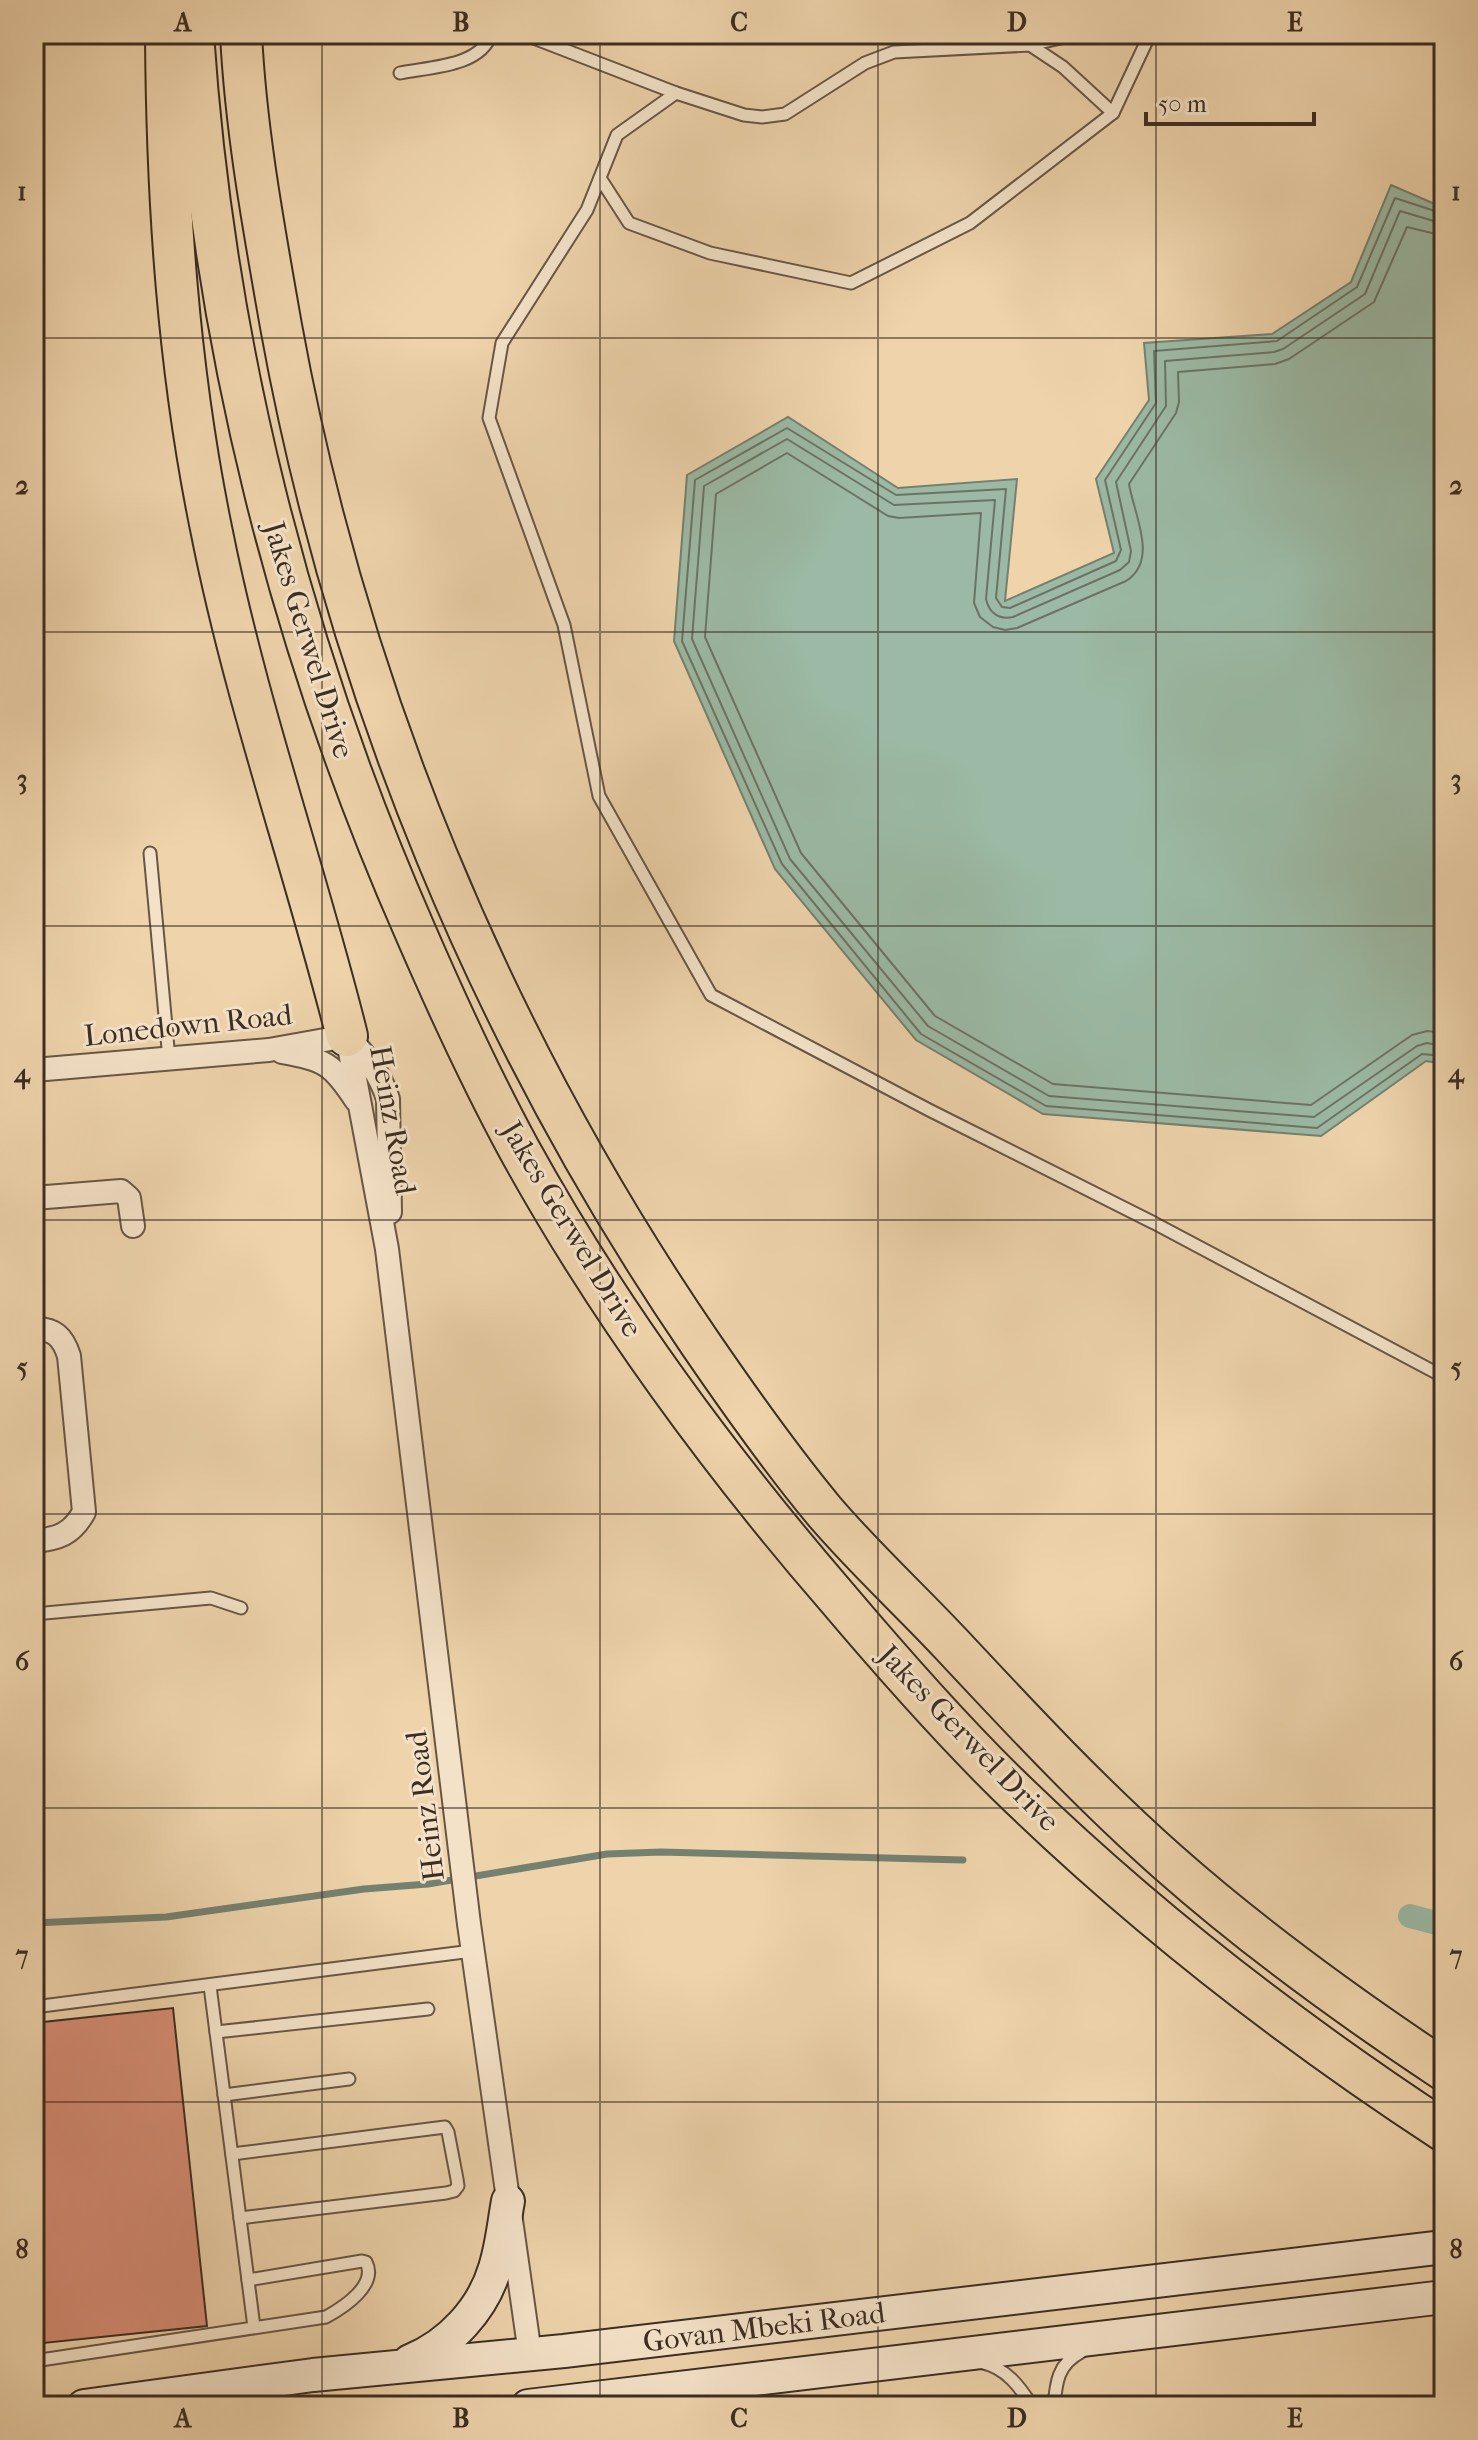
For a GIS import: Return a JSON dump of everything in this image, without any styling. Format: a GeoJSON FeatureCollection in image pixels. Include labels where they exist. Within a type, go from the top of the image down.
{"type":"FeatureCollection","features":[{"type":"Feature","properties":{"kind":"highway"},"geometry":{"type":"LineString","coordinates":[[166,34],[172,252],[194,431],[211,532],[267,751],[347,1036]]}},
{"type":"Feature","properties":{"kind":"highway","name":"Jakes Gerwel Drive"},"geometry":{"type":"LineString","coordinates":[[193,34],[205,181],[242,400],[268,510],[307,647],[386,865],[446,1002],[527,1162],[602,1288],[696,1425],[792,1546],[885,1655],[1006,1783],[1131,1898],[1248,1994],[1444,2131]]}},
{"type":"Feature","properties":{"kind":"highway","name":"Jakes Gerwel Drive"},"geometry":{"type":"LineString","coordinates":[[241,34],[254,173],[293,390],[316,492],[354,626],[434,851],[498,993],[565,1125],[649,1268],[739,1399],[826,1513],[1049,1749],[1169,1863],[1290,1962],[1444,2070]]}},
{"type":"Feature","properties":{"kind":"main road"},"geometry":{"type":"LineString","coordinates":[[392,2368],[421,2357],[444,2342],[474,2310],[495,2267],[508,2201]]}},
{"type":"Feature","properties":{"kind":"main road","name":"Govan Mbeki Road"},"geometry":{"type":"LineString","coordinates":[[84,2406],[313,2375],[530,2354],[1444,2247]]}},
{"type":"Feature","properties":{"kind":"main road","name":"Govan Mbeki Road"},"geometry":{"type":"LineString","coordinates":[[528,2406],[646,2399],[1114,2336],[1444,2297]]}},
{"type":"Feature","properties":{"kind":"main road"},"geometry":{"type":"LineString","coordinates":[[530,2354],[537,2406]]}},
{"type":"Feature","properties":{"kind":"street","name":"Lonedown Road"},"geometry":{"type":"LineString","coordinates":[[34,1070],[269,1050],[347,1036]]}},
{"type":"Feature","properties":{"kind":"street","name":"Heinz Road"},"geometry":{"type":"LineString","coordinates":[[347,1036],[387,1249],[472,1951],[530,2354]]}},
{"type":"Feature","properties":{"kind":"street","name":"Heinz Road"},"geometry":{"type":"LineString","coordinates":[[347,1036],[383,1081],[388,1099],[390,1200],[387,1249]]}},
{"type":"Feature","properties":{"kind":"street"},"geometry":{"type":"LineString","coordinates":[[269,1050],[321,1060],[341,1077],[361,1107]]}},
{"type":"Feature","properties":{"kind":"street"},"geometry":{"type":"LineString","coordinates":[[34,1198],[124,1192],[129,1198],[133,1226]]}},
{"type":"Feature","properties":{"kind":"street"},"geometry":{"type":"LineString","coordinates":[[34,1329],[45,1328],[58,1335],[69,1356],[84,1512],[68,1533],[54,1539],[34,1541]]}},
{"type":"Feature","properties":{"kind":"lane"},"geometry":{"type":"LineString","coordinates":[[400,73],[469,58],[489,42],[491,34]]}},
{"type":"Feature","properties":{"kind":"lane"},"geometry":{"type":"LineString","coordinates":[[524,34],[568,34]]}},
{"type":"Feature","properties":{"kind":"lane"},"geometry":{"type":"LineString","coordinates":[[524,34],[676,93],[744,115],[762,117],[785,114],[865,63],[894,52],[1030,45],[1078,34]]}},
{"type":"Feature","properties":{"kind":"lane"},"geometry":{"type":"LineString","coordinates":[[600,178],[629,223],[710,253],[851,283],[970,223],[1113,113],[1150,34]]}},
{"type":"Feature","properties":{"kind":"lane"},"geometry":{"type":"LineString","coordinates":[[1030,45],[1063,67],[1113,113]]}},
{"type":"Feature","properties":{"kind":"lane"},"geometry":{"type":"LineString","coordinates":[[676,93],[617,135],[587,210],[502,343],[489,418],[564,625],[599,796],[711,995],[929,1110],[1154,1223],[1444,1377]]}},
{"type":"Feature","properties":{"kind":"lane"},"geometry":{"type":"LineString","coordinates":[[150,853],[169,1059]]}},
{"type":"Feature","properties":{"kind":"lane"},"geometry":{"type":"LineString","coordinates":[[34,1614],[211,1598],[241,1608]]}},
{"type":"Feature","properties":{"kind":"lane"},"geometry":{"type":"LineString","coordinates":[[34,2007],[472,1951]]}},
{"type":"Feature","properties":{"kind":"lane"},"geometry":{"type":"LineString","coordinates":[[210,1986],[254,2327]]}},
{"type":"Feature","properties":{"kind":"lane"},"geometry":{"type":"LineString","coordinates":[[216,2032],[428,2009]]}},
{"type":"Feature","properties":{"kind":"lane"},"geometry":{"type":"LineString","coordinates":[[224,2095],[349,2079]]}},
{"type":"Feature","properties":{"kind":"lane"},"geometry":{"type":"LineString","coordinates":[[232,2154],[445,2127],[458,2186],[446,2193],[240,2218]]}},
{"type":"Feature","properties":{"kind":"lane"},"geometry":{"type":"LineString","coordinates":[[34,2361],[326,2317],[346,2305],[369,2280],[370,2271],[366,2262],[362,2261],[248,2280]]}},
{"type":"Feature","properties":{"kind":"lane"},"geometry":{"type":"LineString","coordinates":[[1054,2406],[1055,2387],[1062,2366],[1071,2358],[1114,2336]]}},
{"type":"Feature","properties":{"kind":"lane"},"geometry":{"type":"LineString","coordinates":[[951,2357],[989,2364],[1007,2374],[1023,2390],[1032,2406]]}},
{"type":"Feature","properties":{"kind":"water"},"geometry":{"type":"Polygon","coordinates":[[[1391,185],[1444,208],[1444,1064],[1426,1061],[1321,1136],[1043,1114],[916,1040],[775,869],[674,641],[687,475],[788,417],[898,488],[1017,479],[1005,601],[1114,553],[1096,479],[1149,400],[1144,343],[1272,334],[1351,282],[1391,185]]]}},
{"type":"Feature","properties":{"kind":"building"},"geometry":{"type":"Polygon","coordinates":[[[173,2008],[207,2326],[34,2344],[34,2023],[173,2008]]]}},
{"type":"Feature","properties":{"kind":"waterway"},"geometry":{"type":"LineString","coordinates":[[34,1923],[166,1917],[364,1889],[428,1884],[607,1854],[661,1852],[963,1860]]}},
{"type":"Feature","properties":{"kind":"waterway"},"geometry":{"type":"LineString","coordinates":[[1410,1916],[1444,1925]]}}]}
